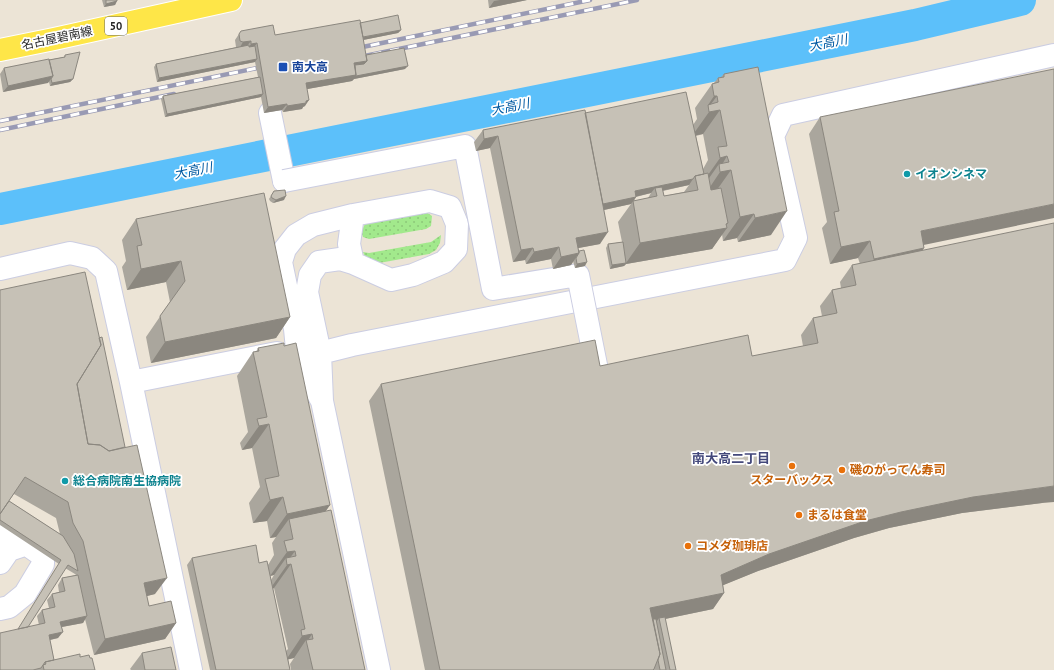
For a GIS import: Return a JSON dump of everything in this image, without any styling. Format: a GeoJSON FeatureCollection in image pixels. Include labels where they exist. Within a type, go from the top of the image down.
{"type":"FeatureCollection","features":[{"type":"Feature","properties":{"kind":"main road","name":"名古屋碧南線"},"geometry":{"type":"LineString","coordinates":[[0,50],[231,0]]}},
{"type":"Feature","properties":{"kind":"street"},"geometry":{"type":"LineString","coordinates":[[320,353],[352,345],[785,260],[796,238],[773,136],[783,115],[1054,55]]}},
{"type":"Feature","properties":{"kind":"street"},"geometry":{"type":"LineString","coordinates":[[270,113],[284,181],[465,146],[493,290],[578,275],[599,380]]}},
{"type":"Feature","properties":{"kind":"street"},"geometry":{"type":"LineString","coordinates":[[322,401],[304,369],[297,349],[295,329],[281,262],[285,249],[296,235],[313,225],[353,215],[430,202],[450,207],[457,224],[456,248],[444,262],[413,275],[391,280],[353,263],[340,259],[319,262],[310,275],[307,292],[320,353],[322,401],[379,670]]}},
{"type":"Feature","properties":{"kind":"street"},"geometry":{"type":"LineString","coordinates":[[353,215],[349,244],[353,263]]}},
{"type":"Feature","properties":{"kind":"street"},"geometry":{"type":"LineString","coordinates":[[0,269],[70,253],[92,258],[106,271],[192,670]]}},
{"type":"Feature","properties":{"kind":"street"},"geometry":{"type":"LineString","coordinates":[[131,382],[297,349]]}},
{"type":"Feature","properties":{"kind":"street"},"geometry":{"type":"LineString","coordinates":[[0,536],[13,535],[43,556],[43,564],[25,594],[9,607],[0,609]]}},
{"type":"Feature","properties":{"kind":"street"},"geometry":{"type":"LineString","coordinates":[[0,563],[9,550],[27,544]]}},
{"type":"Feature","properties":{"kind":"green space"},"geometry":{"type":"Polygon","coordinates":[[[426,212],[432,216],[431,226],[426,229],[369,239],[363,237],[361,232],[365,224],[372,220],[426,212]]]}},
{"type":"Feature","properties":{"kind":"green space"},"geometry":{"type":"Polygon","coordinates":[[[441,235],[440,243],[436,250],[429,254],[379,263],[366,259],[363,252],[369,253],[431,242],[441,235]]]}},
{"type":"Feature","properties":{"kind":"building"},"geometry":{"type":"Polygon","coordinates":[[[106,0],[117,0],[117,1],[106,4],[106,0]]]}},
{"type":"Feature","properties":{"kind":"building"},"geometry":{"type":"Polygon","coordinates":[[[398,15],[401,30],[363,37],[360,23],[398,15]]]}},
{"type":"Feature","properties":{"kind":"building"},"geometry":{"type":"Polygon","coordinates":[[[360,20],[367,61],[354,63],[356,75],[306,83],[309,100],[306,101],[306,103],[268,107],[257,43],[251,44],[251,41],[240,41],[239,34],[241,31],[273,25],[275,35],[360,20]]]}},
{"type":"Feature","properties":{"kind":"building"},"geometry":{"type":"Polygon","coordinates":[[[249,45],[249,47],[255,46],[257,59],[159,78],[156,64],[249,45]]]}},
{"type":"Feature","properties":{"kind":"building"},"geometry":{"type":"Polygon","coordinates":[[[404,48],[408,66],[356,76],[355,65],[364,64],[367,61],[366,55],[404,48]]]}},
{"type":"Feature","properties":{"kind":"building"},"geometry":{"type":"Polygon","coordinates":[[[80,52],[73,79],[52,83],[51,79],[53,76],[49,60],[80,52]]]}},
{"type":"Feature","properties":{"kind":"building"},"geometry":{"type":"Polygon","coordinates":[[[49,59],[53,76],[8,86],[4,68],[49,59]]]}},
{"type":"Feature","properties":{"kind":"building"},"geometry":{"type":"Polygon","coordinates":[[[758,67],[787,211],[755,218],[754,214],[740,217],[731,170],[720,172],[719,164],[729,162],[727,156],[720,158],[718,147],[727,146],[720,110],[709,112],[708,105],[718,102],[717,96],[714,96],[712,84],[719,82],[718,78],[724,77],[724,74],[758,67]]]}},
{"type":"Feature","properties":{"kind":"building"},"geometry":{"type":"Polygon","coordinates":[[[1054,69],[1054,204],[921,231],[924,248],[874,259],[870,241],[841,247],[834,212],[839,211],[820,117],[1054,69]]]}},
{"type":"Feature","properties":{"kind":"building"},"geometry":{"type":"Polygon","coordinates":[[[260,77],[263,94],[167,114],[163,96],[260,77]]]}},
{"type":"Feature","properties":{"kind":"building"},"geometry":{"type":"Polygon","coordinates":[[[686,92],[704,174],[695,176],[693,179],[635,191],[636,197],[603,204],[585,113],[686,92]]]}},
{"type":"Feature","properties":{"kind":"building"},"geometry":{"type":"Polygon","coordinates":[[[585,110],[608,232],[576,238],[579,253],[561,257],[559,247],[534,252],[533,248],[521,250],[498,136],[484,139],[483,130],[585,110]]]}},
{"type":"Feature","properties":{"kind":"building"},"geometry":{"type":"Polygon","coordinates":[[[708,173],[711,190],[721,188],[728,223],[726,224],[727,228],[640,243],[633,201],[657,196],[655,188],[662,187],[664,196],[698,190],[695,176],[708,173]]]}},
{"type":"Feature","properties":{"kind":"building"},"geometry":{"type":"Polygon","coordinates":[[[285,190],[286,196],[276,200],[272,198],[271,196],[274,191],[285,190]]]}},
{"type":"Feature","properties":{"kind":"building"},"geometry":{"type":"Polygon","coordinates":[[[264,193],[290,317],[165,342],[160,316],[185,281],[181,261],[141,269],[137,246],[142,245],[136,219],[264,193]]]}},
{"type":"Feature","properties":{"kind":"building"},"geometry":{"type":"Polygon","coordinates":[[[1054,223],[1054,486],[973,497],[865,521],[769,554],[721,575],[724,593],[650,608],[660,654],[653,670],[440,670],[381,384],[595,340],[600,366],[748,335],[752,356],[818,343],[813,318],[837,313],[832,290],[856,285],[852,265],[1054,223]]]}},
{"type":"Feature","properties":{"kind":"building"},"geometry":{"type":"Polygon","coordinates":[[[623,242],[626,263],[612,265],[608,244],[623,242]]]}},
{"type":"Feature","properties":{"kind":"building"},"geometry":{"type":"Polygon","coordinates":[[[584,250],[587,262],[577,264],[576,258],[579,251],[584,250]]]}},
{"type":"Feature","properties":{"kind":"building","name":"総合病院南生協病院"},"geometry":{"type":"Polygon","coordinates":[[[85,272],[101,345],[77,384],[88,444],[100,445],[109,451],[137,445],[167,578],[144,583],[149,606],[171,601],[176,623],[105,639],[83,541],[73,523],[68,502],[25,477],[0,514],[0,290],[85,272]]]}},
{"type":"Feature","properties":{"kind":"building"},"geometry":{"type":"Polygon","coordinates":[[[102,337],[125,447],[109,451],[100,445],[88,444],[77,384],[101,345],[99,338],[102,337]]]}},
{"type":"Feature","properties":{"kind":"building"},"geometry":{"type":"Polygon","coordinates":[[[284,343],[284,346],[296,343],[330,505],[287,514],[283,497],[270,500],[265,479],[279,476],[269,424],[259,426],[257,419],[267,417],[253,352],[259,351],[258,348],[284,343]]]}},
{"type":"Feature","properties":{"kind":"building"},"geometry":{"type":"Polygon","coordinates":[[[9,501],[63,536],[74,554],[78,571],[68,565],[28,627],[18,629],[61,560],[0,520],[0,514],[9,501]]]}},
{"type":"Feature","properties":{"kind":"building"},"geometry":{"type":"Polygon","coordinates":[[[331,510],[365,670],[313,670],[306,640],[313,639],[312,634],[302,636],[301,630],[305,629],[291,564],[287,565],[286,558],[296,556],[295,551],[287,552],[284,541],[293,539],[289,519],[331,510]]]}},
{"type":"Feature","properties":{"kind":"building"},"geometry":{"type":"Polygon","coordinates":[[[256,545],[259,563],[267,561],[290,670],[216,670],[192,558],[256,545]]]}},
{"type":"Feature","properties":{"kind":"building"},"geometry":{"type":"Polygon","coordinates":[[[78,575],[87,616],[60,622],[63,632],[49,635],[54,660],[45,662],[41,668],[33,670],[0,670],[0,633],[45,623],[42,610],[55,607],[52,594],[65,591],[62,578],[78,575]]]}},
{"type":"Feature","properties":{"kind":"building"},"geometry":{"type":"Polygon","coordinates":[[[665,617],[676,670],[670,670],[659,618],[665,617]]]}},
{"type":"Feature","properties":{"kind":"building"},"geometry":{"type":"Polygon","coordinates":[[[653,619],[656,619],[666,670],[660,670],[658,660],[660,654],[653,619]]]}},
{"type":"Feature","properties":{"kind":"building"},"geometry":{"type":"Polygon","coordinates":[[[171,647],[176,670],[145,670],[142,653],[171,647]]]}},
{"type":"Feature","properties":{"kind":"building"},"geometry":{"type":"Polygon","coordinates":[[[80,654],[80,657],[89,655],[90,658],[92,658],[95,670],[44,670],[43,665],[46,664],[45,662],[80,654]]]}},
{"type":"Feature","properties":{"kind":"waterway","name":"大高川"},"geometry":{"type":"LineString","coordinates":[[0,209],[915,25],[1020,0]]}},
{"type":"Feature","properties":{"kind":"railway"},"geometry":{"type":"LineString","coordinates":[[353,49],[590,0]]}},
{"type":"Feature","properties":{"kind":"railway"},"geometry":{"type":"LineString","coordinates":[[355,58],[637,0]]}},
{"type":"Feature","properties":{"kind":"railway"},"geometry":{"type":"LineString","coordinates":[[0,121],[267,66]]}},
{"type":"Feature","properties":{"kind":"railway"},"geometry":{"type":"LineString","coordinates":[[0,130],[174,94]]}},
{"type":"Feature","properties":{"kind":"place","name":"南大高"},"geometry":{"type":"Point","coordinates":[283,67]}},
{"type":"Feature","properties":{"kind":"place","name":"イオンシネマ"},"geometry":{"type":"Point","coordinates":[907,174]}},
{"type":"Feature","properties":{"kind":"place","name":"スターバックス"},"geometry":{"type":"Point","coordinates":[792,466]}},
{"type":"Feature","properties":{"kind":"place","name":"磯のがってん寿司"},"geometry":{"type":"Point","coordinates":[842,470]}},
{"type":"Feature","properties":{"kind":"place","name":"総合病院南生協病院"},"geometry":{"type":"Point","coordinates":[65,481]}},
{"type":"Feature","properties":{"kind":"place","name":"まるは食堂"},"geometry":{"type":"Point","coordinates":[799,515]}},
{"type":"Feature","properties":{"kind":"place","name":"コメダ珈琲店"},"geometry":{"type":"Point","coordinates":[688,546]}},
{"type":"Feature","properties":{"kind":"district","name":"南大高二丁目"},"geometry":{"type":"Point","coordinates":[731,458]}}]}
